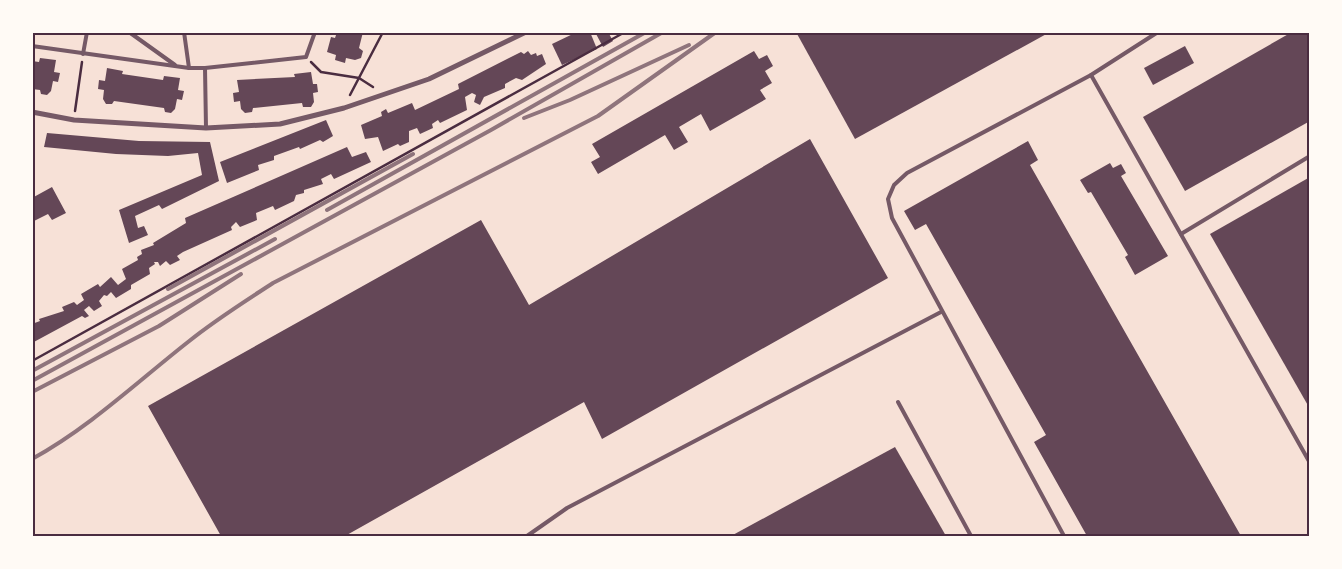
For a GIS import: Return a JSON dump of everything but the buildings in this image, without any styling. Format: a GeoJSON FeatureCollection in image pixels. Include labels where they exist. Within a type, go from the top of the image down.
{"type":"FeatureCollection","features":[{"type":"Feature","properties":{"kind":"street"},"geometry":{"type":"LineString","coordinates":[[32,112],[74,120],[206,128],[280,124],[344,108],[429,79],[525,33]]}},
{"type":"Feature","properties":{"kind":"lane"},"geometry":{"type":"LineString","coordinates":[[83,54],[87,32]]}},
{"type":"Feature","properties":{"kind":"lane"},"geometry":{"type":"LineString","coordinates":[[129,32],[176,66]]}},
{"type":"Feature","properties":{"kind":"lane"},"geometry":{"type":"LineString","coordinates":[[184,32],[190,68]]}},
{"type":"Feature","properties":{"kind":"lane"},"geometry":{"type":"LineString","coordinates":[[32,46],[190,68],[205,68],[306,57],[315,32]]}},
{"type":"Feature","properties":{"kind":"lane"},"geometry":{"type":"LineString","coordinates":[[1064,536],[941,312],[892,218],[888,199],[894,185],[907,173],[924,162],[1092,75],[1158,32]]}},
{"type":"Feature","properties":{"kind":"lane"},"geometry":{"type":"LineString","coordinates":[[205,68],[206,128]]}},
{"type":"Feature","properties":{"kind":"lane"},"geometry":{"type":"LineString","coordinates":[[1092,75],[1310,463]]}},
{"type":"Feature","properties":{"kind":"lane"},"geometry":{"type":"LineString","coordinates":[[1181,234],[1310,156]]}},
{"type":"Feature","properties":{"kind":"lane"},"geometry":{"type":"LineString","coordinates":[[527,536],[567,508],[941,312]]}},
{"type":"Feature","properties":{"kind":"lane"},"geometry":{"type":"LineString","coordinates":[[898,402],[970,536]]}},
{"type":"Feature","properties":{"kind":"path"},"geometry":{"type":"LineString","coordinates":[[344,108],[384,32]]}},
{"type":"Feature","properties":{"kind":"path"},"geometry":{"type":"LineString","coordinates":[[32,361],[625,32]]}},
{"type":"Feature","properties":{"kind":"path"},"geometry":{"type":"LineString","coordinates":[[74,120],[83,54]]}},
{"type":"Feature","properties":{"kind":"path"},"geometry":{"type":"LineString","coordinates":[[306,57],[321,72],[359,78],[386,94]]}},
{"type":"Feature","properties":{"kind":"railway"},"geometry":{"type":"LineString","coordinates":[[327,210],[646,32]]}},
{"type":"Feature","properties":{"kind":"railway"},"geometry":{"type":"LineString","coordinates":[[32,381],[491,130],[663,32]]}},
{"type":"Feature","properties":{"kind":"railway"},"geometry":{"type":"LineString","coordinates":[[32,459],[74,433],[113,404],[198,334],[273,283],[598,116],[716,32]]}},
{"type":"Feature","properties":{"kind":"railway"},"geometry":{"type":"LineString","coordinates":[[524,118],[570,100],[689,45]]}},
{"type":"Feature","properties":{"kind":"railway"},"geometry":{"type":"LineString","coordinates":[[168,289],[413,154]]}},
{"type":"Feature","properties":{"kind":"railway"},"geometry":{"type":"LineString","coordinates":[[32,371],[275,239]]}},
{"type":"Feature","properties":{"kind":"railway"},"geometry":{"type":"LineString","coordinates":[[32,392],[159,326],[241,274]]}}]}
